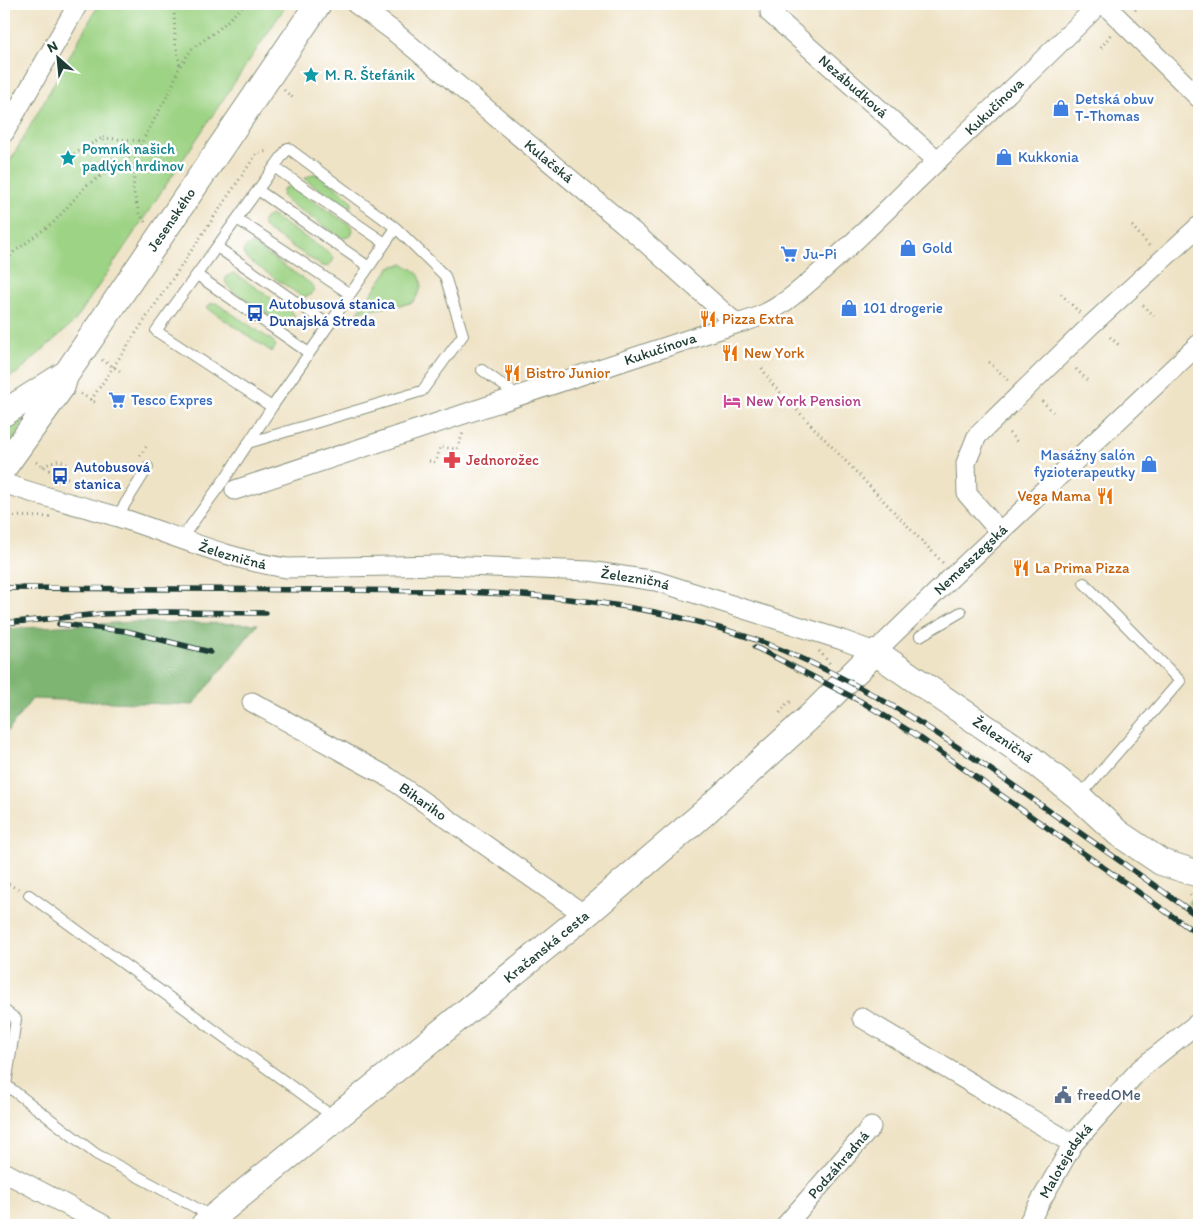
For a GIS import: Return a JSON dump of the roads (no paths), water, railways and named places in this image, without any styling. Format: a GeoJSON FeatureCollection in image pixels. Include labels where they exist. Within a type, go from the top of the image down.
{"type":"FeatureCollection","features":[{"type":"Feature","properties":{"kind":"street"},"geometry":{"type":"LineString","coordinates":[[4,133],[78,4]]}},
{"type":"Feature","properties":{"kind":"street","name":"Jesenského"},"geometry":{"type":"LineString","coordinates":[[4,413],[74,383],[318,4]]}},
{"type":"Feature","properties":{"kind":"street","name":"Kulačská"},"geometry":{"type":"LineString","coordinates":[[356,4],[392,30],[636,234],[735,324]]}},
{"type":"Feature","properties":{"kind":"street","name":"Kukučínova"},"geometry":{"type":"LineString","coordinates":[[235,490],[735,324],[752,321],[786,302],[860,236],[1007,96],[1099,4]]}},
{"type":"Feature","properties":{"kind":"street"},"geometry":{"type":"LineString","coordinates":[[1104,4],[1199,98]]}},
{"type":"Feature","properties":{"kind":"street","name":"Nezábudková"},"geometry":{"type":"LineString","coordinates":[[770,13],[938,160]]}},
{"type":"Feature","properties":{"kind":"street"},"geometry":{"type":"LineString","coordinates":[[1000,532],[967,494],[966,463],[977,436],[1091,325],[1199,226]]}},
{"type":"Feature","properties":{"kind":"street","name":"Nemesszegská"},"geometry":{"type":"LineString","coordinates":[[875,652],[954,574],[1199,344]]}},
{"type":"Feature","properties":{"kind":"street"},"geometry":{"type":"LineString","coordinates":[[4,467],[62,386],[74,383]]}},
{"type":"Feature","properties":{"kind":"street","name":"Železničná"},"geometry":{"type":"LineString","coordinates":[[4,483],[117,517],[239,559],[287,568],[443,565],[589,571],[656,581],[842,640],[875,652],[1026,755],[1079,797],[1118,833],[1161,862],[1199,874]]}},
{"type":"Feature","properties":{"kind":"street","name":"Kračanská cesta"},"geometry":{"type":"LineString","coordinates":[[209,1221],[585,915],[703,814],[815,712],[875,652]]}},
{"type":"Feature","properties":{"kind":"street","name":"Bihariho"},"geometry":{"type":"LineString","coordinates":[[252,702],[388,776],[585,915]]}},
{"type":"Feature","properties":{"kind":"street"},"geometry":{"type":"LineString","coordinates":[[862,1018],[1073,1144]]}},
{"type":"Feature","properties":{"kind":"street","name":"Malotejedská"},"geometry":{"type":"LineString","coordinates":[[1027,1225],[1073,1144],[1140,1069],[1199,1022]]}},
{"type":"Feature","properties":{"kind":"street","name":"Podzáhradná"},"geometry":{"type":"LineString","coordinates":[[786,1225],[870,1127]]}},
{"type":"Feature","properties":{"kind":"street"},"geometry":{"type":"LineString","coordinates":[[4,1172],[104,1225]]}},
{"type":"Feature","properties":{"kind":"lane"},"geometry":{"type":"LineString","coordinates":[[248,443],[422,392],[463,335],[445,276],[396,228],[288,148],[156,331],[272,407]]}},
{"type":"Feature","properties":{"kind":"lane"},"geometry":{"type":"LineString","coordinates":[[274,167],[385,243]]}},
{"type":"Feature","properties":{"kind":"lane"},"geometry":{"type":"LineString","coordinates":[[258,190],[369,266]]}},
{"type":"Feature","properties":{"kind":"lane"},"geometry":{"type":"LineString","coordinates":[[237,219],[350,294]]}},
{"type":"Feature","properties":{"kind":"lane"},"geometry":{"type":"LineString","coordinates":[[181,539],[226,477],[396,228]]}},
{"type":"Feature","properties":{"kind":"lane"},"geometry":{"type":"LineString","coordinates":[[217,247],[328,325]]}},
{"type":"Feature","properties":{"kind":"lane"},"geometry":{"type":"LineString","coordinates":[[197,275],[309,354]]}},
{"type":"Feature","properties":{"kind":"lane"},"geometry":{"type":"LineString","coordinates":[[482,370],[518,396]]}},
{"type":"Feature","properties":{"kind":"lane"},"geometry":{"type":"LineString","coordinates":[[117,517],[148,466]]}},
{"type":"Feature","properties":{"kind":"lane"},"geometry":{"type":"LineString","coordinates":[[1079,797],[1180,681],[1084,583]]}},
{"type":"Feature","properties":{"kind":"lane"},"geometry":{"type":"LineString","coordinates":[[920,636],[961,612]]}},
{"type":"Feature","properties":{"kind":"lane"},"geometry":{"type":"LineString","coordinates":[[29,895],[336,1118]]}},
{"type":"Feature","properties":{"kind":"lane"},"geometry":{"type":"LineString","coordinates":[[4,1010],[16,1019],[6,1085],[96,1154],[209,1221]]}},
{"type":"Feature","properties":{"kind":"railway"},"geometry":{"type":"LineString","coordinates":[[4,588],[445,591],[564,598],[622,606],[680,618],[738,634],[794,655],[895,707],[990,769],[1199,917]]}},
{"type":"Feature","properties":{"kind":"railway"},"geometry":{"type":"LineString","coordinates":[[4,623],[101,614],[169,612],[266,613]]}},
{"type":"Feature","properties":{"kind":"railway"},"geometry":{"type":"LineString","coordinates":[[59,624],[126,631],[210,652]]}},
{"type":"Feature","properties":{"kind":"railway"},"geometry":{"type":"LineString","coordinates":[[755,647],[862,702],[916,735],[1199,935]]}},
{"type":"Feature","properties":{"kind":"place","name":"M. R. Štefánik"},"geometry":{"type":"Point","coordinates":[311,75]}},
{"type":"Feature","properties":{"kind":"place","name":"Detská obuv T-Thomas"},"geometry":{"type":"Point","coordinates":[1061,108]}},
{"type":"Feature","properties":{"kind":"place","name":"Kukkonia"},"geometry":{"type":"Point","coordinates":[1004,157]}},
{"type":"Feature","properties":{"kind":"place","name":"Pomník našich padlých hrdinov"},"geometry":{"type":"Point","coordinates":[68,158]}},
{"type":"Feature","properties":{"kind":"place","name":"Gold"},"geometry":{"type":"Point","coordinates":[908,248]}},
{"type":"Feature","properties":{"kind":"place","name":"Ju-Pi"},"geometry":{"type":"Point","coordinates":[789,254]}},
{"type":"Feature","properties":{"kind":"place","name":"101 drogerie"},"geometry":{"type":"Point","coordinates":[849,308]}},
{"type":"Feature","properties":{"kind":"place","name":"Autobusová stanica Dunajská Streda"},"geometry":{"type":"Point","coordinates":[255,313]}},
{"type":"Feature","properties":{"kind":"place","name":"Pizza Extra"},"geometry":{"type":"Point","coordinates":[708,319]}},
{"type":"Feature","properties":{"kind":"place","name":"New York"},"geometry":{"type":"Point","coordinates":[730,353]}},
{"type":"Feature","properties":{"kind":"place","name":"Bistro Junior"},"geometry":{"type":"Point","coordinates":[512,373]}},
{"type":"Feature","properties":{"kind":"place","name":"Tesco Expres"},"geometry":{"type":"Point","coordinates":[117,400]}},
{"type":"Feature","properties":{"kind":"place","name":"New York Pension"},"geometry":{"type":"Point","coordinates":[732,401]}},
{"type":"Feature","properties":{"kind":"place","name":"Jednorožec"},"geometry":{"type":"Point","coordinates":[452,460]}},
{"type":"Feature","properties":{"kind":"place","name":"Masážny salón fyzioterapeutky"},"geometry":{"type":"Point","coordinates":[1149,464]}},
{"type":"Feature","properties":{"kind":"place","name":"Autobusová stanica"},"geometry":{"type":"Point","coordinates":[60,476]}},
{"type":"Feature","properties":{"kind":"place","name":"Vega Mama"},"geometry":{"type":"Point","coordinates":[1105,496]}},
{"type":"Feature","properties":{"kind":"place","name":"La Prima Pizza"},"geometry":{"type":"Point","coordinates":[1021,568]}},
{"type":"Feature","properties":{"kind":"place","name":"freedOMe"},"geometry":{"type":"Point","coordinates":[1063,1095]}}]}
